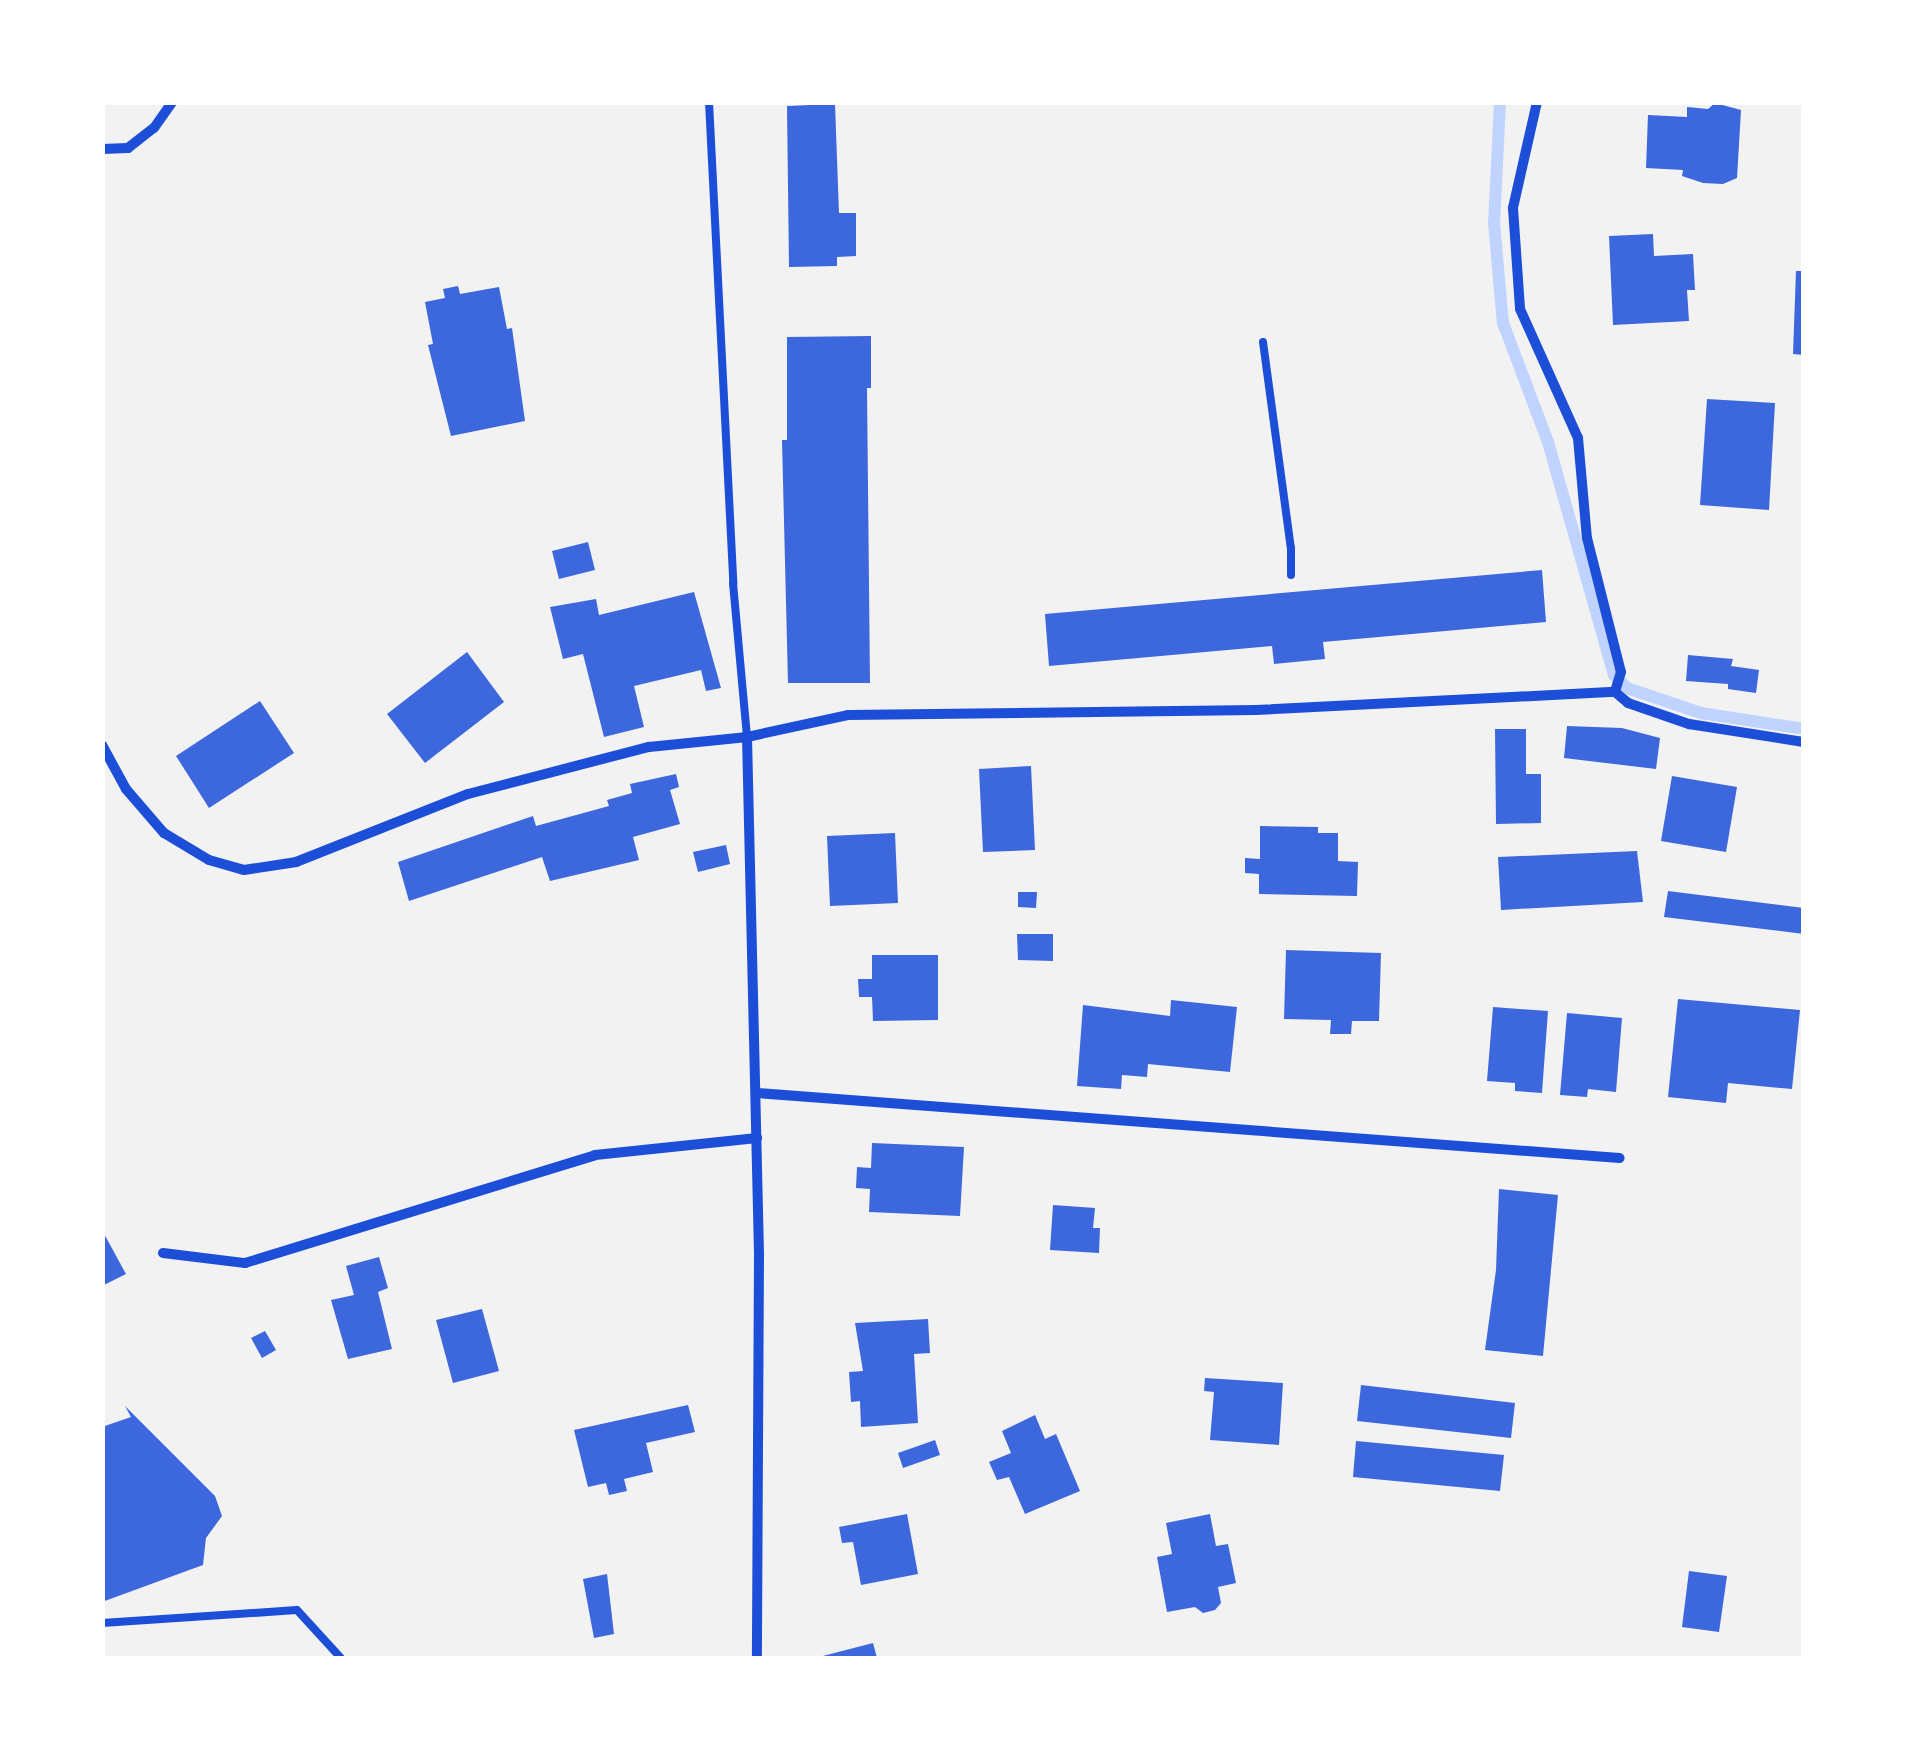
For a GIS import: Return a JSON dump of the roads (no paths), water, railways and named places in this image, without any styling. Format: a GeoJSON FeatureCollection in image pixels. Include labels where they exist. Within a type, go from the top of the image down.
{"type":"FeatureCollection","features":[{"type":"Feature","properties":{"kind":"street"},"geometry":{"type":"LineString","coordinates":[[102,149],[128,148],[154,128],[172,102]]}},
{"type":"Feature","properties":{"kind":"street"},"geometry":{"type":"LineString","coordinates":[[1537,102],[1513,208],[1520,309],[1578,438],[1587,538],[1620,672],[1616,690]]}},
{"type":"Feature","properties":{"kind":"street"},"geometry":{"type":"LineString","coordinates":[[102,745],[126,790],[164,833],[209,860],[244,870],[296,862],[468,794],[649,747],[747,737],[848,715],[1256,710],[1616,690]]}},
{"type":"Feature","properties":{"kind":"street"},"geometry":{"type":"LineString","coordinates":[[1616,690],[1628,703],[1689,724],[1804,742]]}},
{"type":"Feature","properties":{"kind":"street"},"geometry":{"type":"LineString","coordinates":[[747,737],[757,1138],[757,1658]]}},
{"type":"Feature","properties":{"kind":"street"},"geometry":{"type":"LineString","coordinates":[[756,1093],[1620,1158]]}},
{"type":"Feature","properties":{"kind":"street"},"geometry":{"type":"LineString","coordinates":[[163,1252],[245,1262],[594,1155],[757,1138]]}},
{"type":"Feature","properties":{"kind":"lane"},"geometry":{"type":"LineString","coordinates":[[708,102],[733,583],[747,737]]}},
{"type":"Feature","properties":{"kind":"lane"},"geometry":{"type":"LineString","coordinates":[[1263,342],[1291,575]]}},
{"type":"Feature","properties":{"kind":"lane"},"geometry":{"type":"LineString","coordinates":[[102,1623],[297,1610],[340,1658]]}},
{"type":"Feature","properties":{"kind":"waterway"},"geometry":{"type":"LineString","coordinates":[[1500,102],[1494,223],[1503,323],[1548,442],[1614,675],[1627,688],[1701,713],[1804,729]]}}]}
